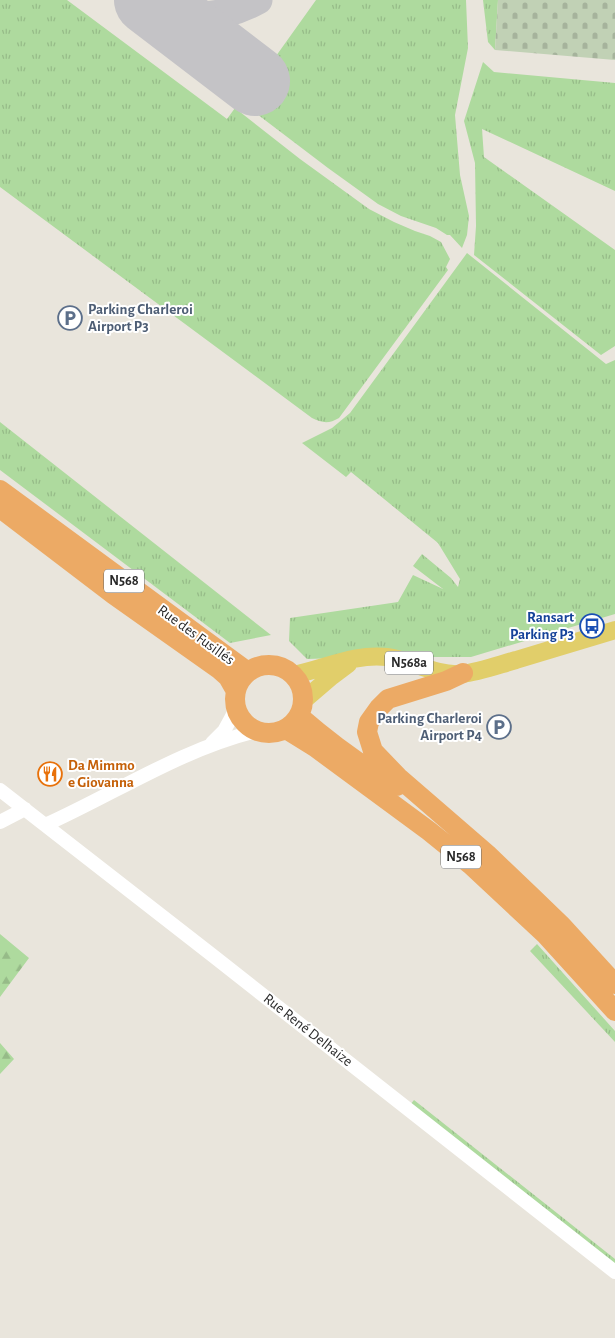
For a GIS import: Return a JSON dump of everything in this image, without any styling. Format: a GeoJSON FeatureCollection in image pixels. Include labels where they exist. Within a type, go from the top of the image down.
{"type":"FeatureCollection","features":[{"type":"Feature","properties":{"kind":"highway","name":"Rue des Fusillés"},"geometry":{"type":"LineString","coordinates":[[0,490],[248,672]]}},
{"type":"Feature","properties":{"kind":"highway","name":"Rue des Fusillés"},"geometry":{"type":"LineString","coordinates":[[0,508],[113,594],[219,669],[228,677],[236,700]]}},
{"type":"Feature","properties":{"kind":"highway"},"geometry":{"type":"LineString","coordinates":[[236,700],[241,680],[254,668],[266,665],[278,666],[286,669],[293,675]]}},
{"type":"Feature","properties":{"kind":"highway"},"geometry":{"type":"LineString","coordinates":[[439,812],[374,754],[367,732],[369,722],[379,708],[388,700],[463,674]]}},
{"type":"Feature","properties":{"kind":"highway","name":"N568"},"geometry":{"type":"LineString","coordinates":[[293,675],[299,683],[296,715],[315,747],[430,831],[471,865],[546,935],[615,1010]]}},
{"type":"Feature","properties":{"kind":"highway","name":"N568"},"geometry":{"type":"LineString","coordinates":[[236,700],[246,724],[256,731]]}},
{"type":"Feature","properties":{"kind":"highway"},"geometry":{"type":"LineString","coordinates":[[256,731],[276,733],[296,715]]}},
{"type":"Feature","properties":{"kind":"highway","name":"N568"},"geometry":{"type":"LineString","coordinates":[[296,715],[376,774],[439,812],[487,854],[562,926],[615,984]]}},
{"type":"Feature","properties":{"kind":"main road","name":"N568a"},"geometry":{"type":"LineString","coordinates":[[293,675],[369,656],[387,657],[438,671],[463,674],[615,630]]}},
{"type":"Feature","properties":{"kind":"main road"},"geometry":{"type":"LineString","coordinates":[[296,715],[332,676],[354,659]]}},
{"type":"Feature","properties":{"kind":"street"},"geometry":{"type":"LineString","coordinates":[[210,746],[224,731],[236,700]]}},
{"type":"Feature","properties":{"kind":"street"},"geometry":{"type":"LineString","coordinates":[[45,825],[176,760],[225,739],[256,731]]}},
{"type":"Feature","properties":{"kind":"street","name":"Rue René Delhaize"},"geometry":{"type":"LineString","coordinates":[[0,790],[615,1272]]}},
{"type":"Feature","properties":{"kind":"street"},"geometry":{"type":"LineString","coordinates":[[0,822],[25,809]]}},
{"type":"Feature","properties":{"kind":"green space"},"geometry":{"type":"Polygon","coordinates":[[[0,0],[67,0],[227,119],[235,108],[300,159],[369,209],[441,242],[450,259],[446,267],[448,270],[339,418],[326,422],[312,418],[0,187],[0,0]]]}},
{"type":"Feature","properties":{"kind":"green space"},"geometry":{"type":"Polygon","coordinates":[[[316,0],[466,0],[468,48],[455,115],[460,175],[469,216],[467,235],[462,248],[450,235],[401,216],[378,204],[241,102],[316,0]]]}},
{"type":"Feature","properties":{"kind":"green space"},"geometry":{"type":"Polygon","coordinates":[[[483,0],[498,0],[495,50],[488,42],[483,0]]]}},
{"type":"Feature","properties":{"kind":"green space"},"geometry":{"type":"Polygon","coordinates":[[[498,0],[615,0],[615,60],[495,50],[498,0]]]}},
{"type":"Feature","properties":{"kind":"green space"},"geometry":{"type":"Polygon","coordinates":[[[483,62],[494,72],[615,83],[615,191],[482,129],[484,157],[615,250],[615,346],[601,355],[474,255],[476,226],[475,163],[464,121],[483,62]]]}},
{"type":"Feature","properties":{"kind":"green space"},"geometry":{"type":"Polygon","coordinates":[[[467,253],[606,364],[615,360],[615,614],[471,657],[307,659],[289,641],[290,618],[398,602],[413,575],[443,589],[413,566],[422,554],[451,578],[458,587],[460,579],[438,543],[351,472],[346,477],[302,443],[332,428],[350,413],[467,253]]]}},
{"type":"Feature","properties":{"kind":"green space"},"geometry":{"type":"Polygon","coordinates":[[[0,422],[271,635],[230,643],[0,470],[0,422]]]}},
{"type":"Feature","properties":{"kind":"green space"},"geometry":{"type":"Polygon","coordinates":[[[0,934],[29,958],[0,997],[0,934]]]}},
{"type":"Feature","properties":{"kind":"green space"},"geometry":{"type":"Polygon","coordinates":[[[537,944],[615,1031],[615,1042],[530,951],[537,944]]]}},
{"type":"Feature","properties":{"kind":"green space"},"geometry":{"type":"Polygon","coordinates":[[[0,1043],[14,1059],[0,1074],[0,1043]]]}},
{"type":"Feature","properties":{"kind":"green space"},"geometry":{"type":"Polygon","coordinates":[[[414,1100],[615,1259],[615,1266],[410,1105],[414,1100]]]}},
{"type":"Feature","properties":{"kind":"taxiway"},"geometry":{"type":"LineString","coordinates":[[151,0],[178,12],[191,15],[218,14],[244,7],[258,0]]}},
{"type":"Feature","properties":{"kind":"runway"},"geometry":{"type":"LineString","coordinates":[[149,0],[255,81]]}},
{"type":"Feature","properties":{"kind":"place","name":"Parking Charleroi Airport P3"},"geometry":{"type":"Point","coordinates":[70,318]}},
{"type":"Feature","properties":{"kind":"place","name":"Ransart Parking P3"},"geometry":{"type":"Point","coordinates":[592,626]}},
{"type":"Feature","properties":{"kind":"place","name":"Parking Charleroi Airport P4"},"geometry":{"type":"Point","coordinates":[499,727]}},
{"type":"Feature","properties":{"kind":"place","name":"Da Mimmo e Giovanna"},"geometry":{"type":"Point","coordinates":[50,774]}}]}
